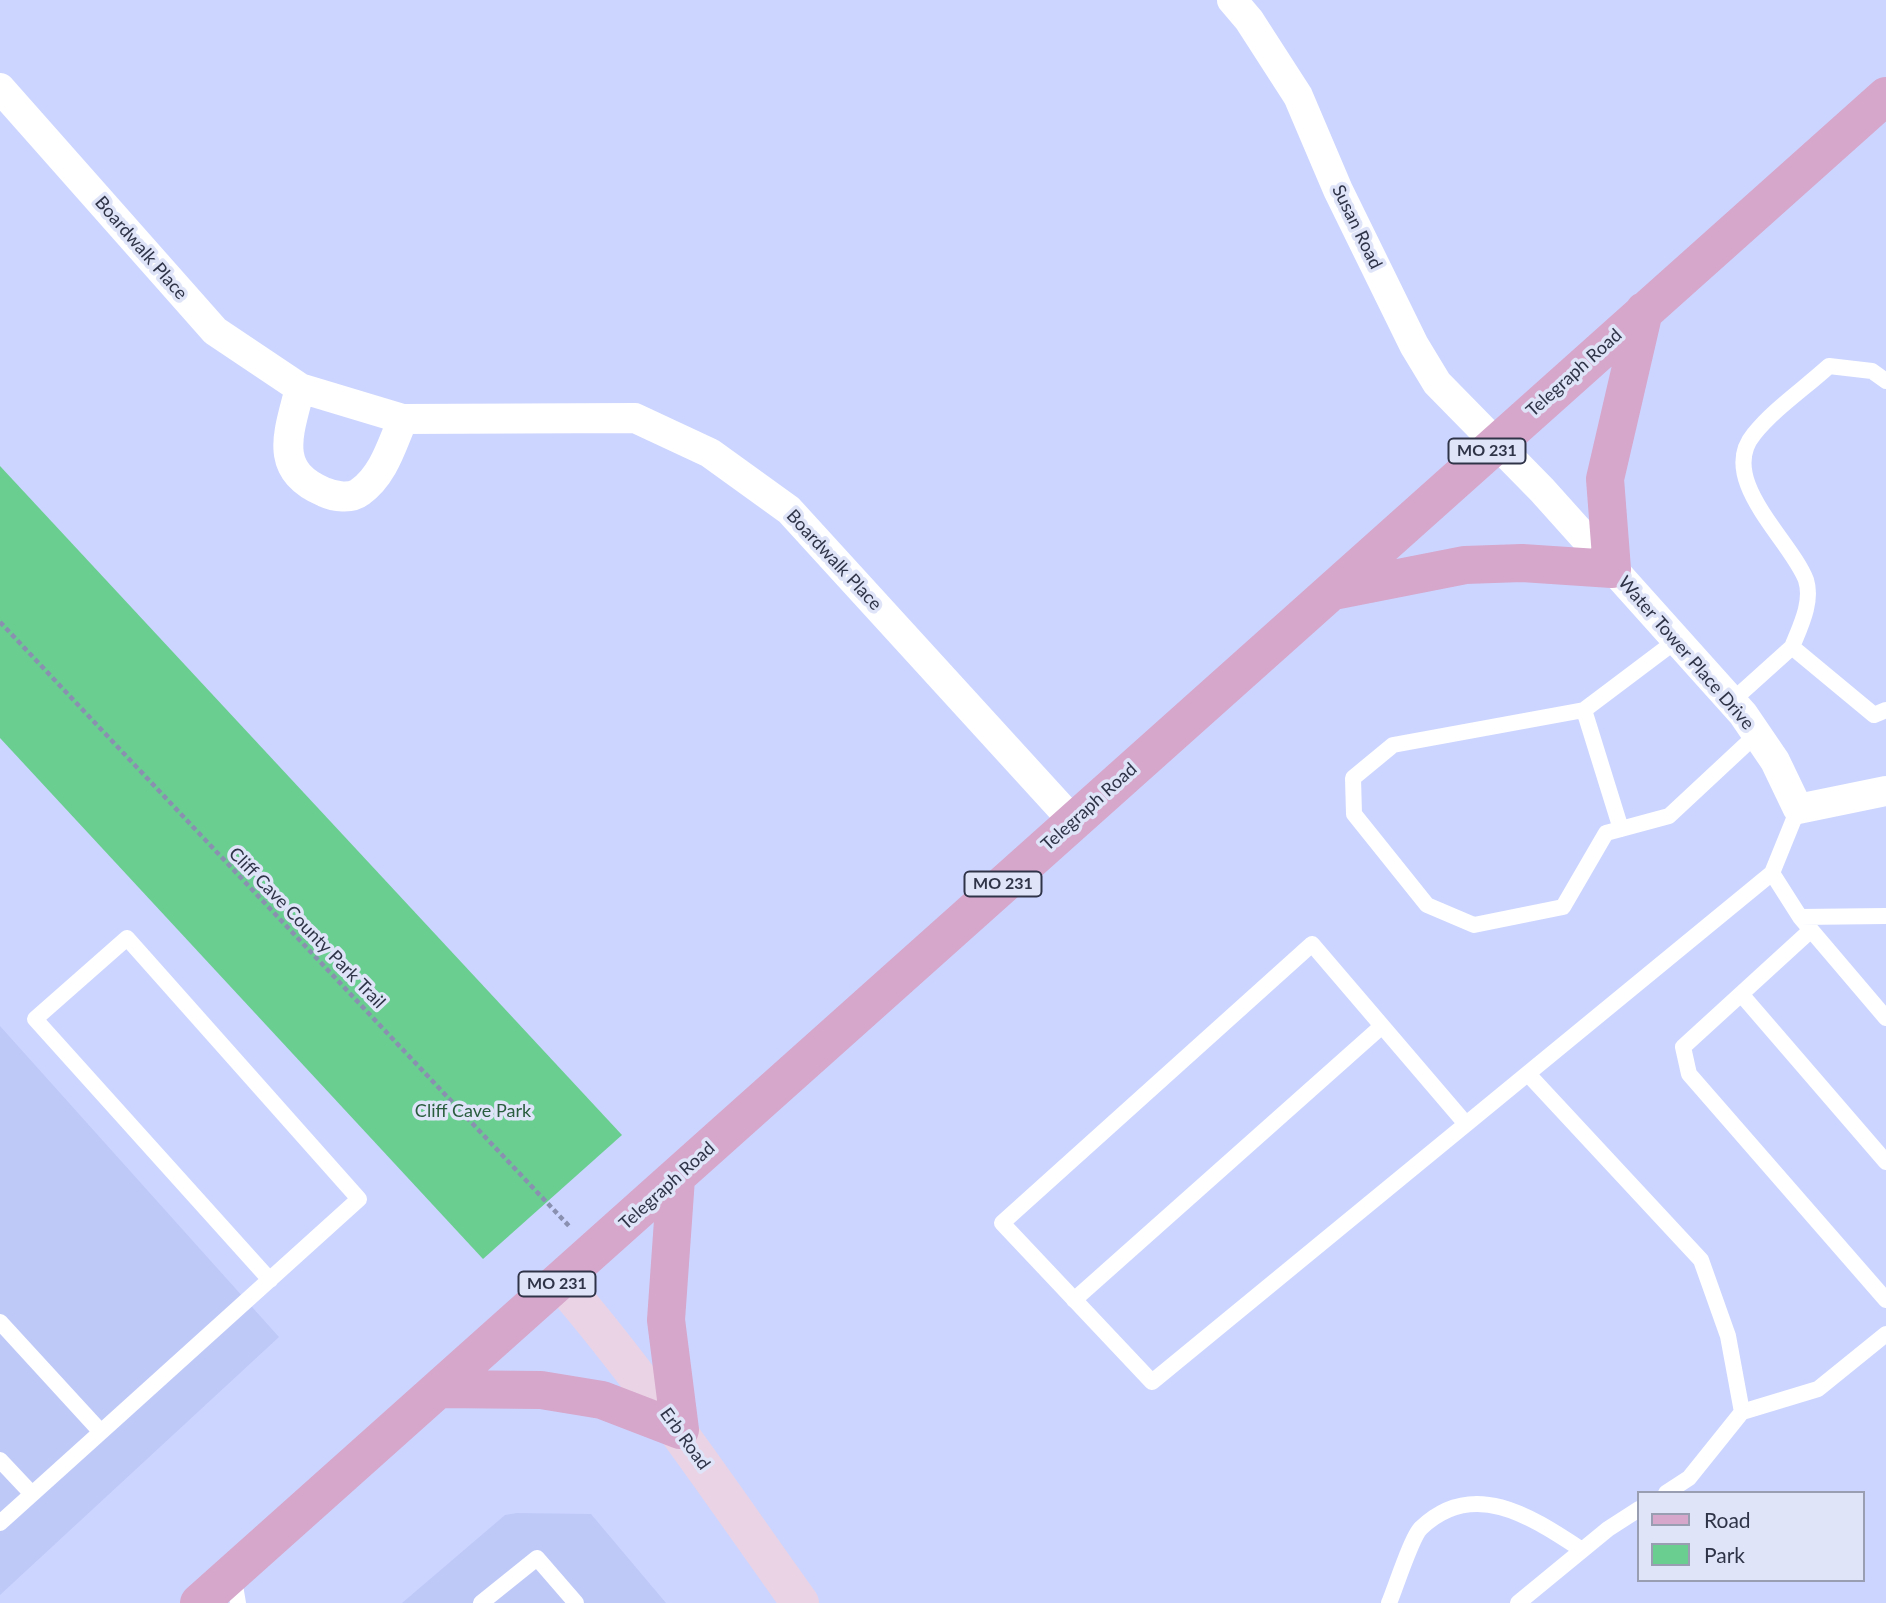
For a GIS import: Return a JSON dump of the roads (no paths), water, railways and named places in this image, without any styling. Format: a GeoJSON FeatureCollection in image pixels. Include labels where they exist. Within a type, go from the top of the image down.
{"type":"FeatureCollection","features":[{"type":"Feature","properties":{"kind":"main road","name":"Telegraph Road"},"geometry":{"type":"LineString","coordinates":[[199,1603],[235,1588],[439,1389],[1886,96]]}},
{"type":"Feature","properties":{"kind":"main road"},"geometry":{"type":"LineString","coordinates":[[1331,591],[1465,565],[1522,563],[1612,569],[1605,480],[1644,311]]}},
{"type":"Feature","properties":{"kind":"main road"},"geometry":{"type":"LineString","coordinates":[[439,1389],[541,1390],[602,1400],[680,1430],[666,1320],[676,1178]]}},
{"type":"Feature","properties":{"kind":"street","name":"Susan Road"},"geometry":{"type":"LineString","coordinates":[[1233,0],[1250,20],[1298,96],[1338,190],[1414,345],[1437,383],[1496,442]]}},
{"type":"Feature","properties":{"kind":"street","name":"Boardwalk Place"},"geometry":{"type":"LineString","coordinates":[[0,88],[215,331],[300,388],[403,419],[635,418],[710,453],[789,510],[1073,821]]}},
{"type":"Feature","properties":{"kind":"street"},"geometry":{"type":"LineString","coordinates":[[300,388],[288,436],[290,462],[303,483],[335,497],[358,494],[380,472],[403,419]]}},
{"type":"Feature","properties":{"kind":"street","name":"Water Tower Place Drive"},"geometry":{"type":"LineString","coordinates":[[1496,442],[1732,701],[1775,761],[1798,809]]}},
{"type":"Feature","properties":{"kind":"street"},"geometry":{"type":"LineString","coordinates":[[1798,809],[1886,791]]}},
{"type":"Feature","properties":{"kind":"street","name":"Erb Road"},"geometry":{"type":"LineString","coordinates":[[560,1281],[614,1344],[680,1430],[800,1603]]}},
{"type":"Feature","properties":{"kind":"lane"},"geometry":{"type":"LineString","coordinates":[[1732,701],[1792,647],[1806,614],[1806,582],[1748,488],[1743,463],[1752,435],[1829,366],[1872,371],[1886,381]]}},
{"type":"Feature","properties":{"kind":"lane"},"geometry":{"type":"LineString","coordinates":[[1677,640],[1584,710],[1393,745],[1353,778],[1354,814],[1427,905],[1474,925],[1563,907],[1606,833],[1669,816],[1757,734]]}},
{"type":"Feature","properties":{"kind":"lane"},"geometry":{"type":"LineString","coordinates":[[1792,647],[1874,715],[1886,710]]}},
{"type":"Feature","properties":{"kind":"lane"},"geometry":{"type":"LineString","coordinates":[[1584,710],[1621,829]]}},
{"type":"Feature","properties":{"kind":"lane"},"geometry":{"type":"LineString","coordinates":[[1466,1124],[1312,944],[1002,1223],[1152,1382],[1772,873],[1798,809]]}},
{"type":"Feature","properties":{"kind":"lane"},"geometry":{"type":"LineString","coordinates":[[1772,873],[1805,923],[1886,1018]]}},
{"type":"Feature","properties":{"kind":"lane"},"geometry":{"type":"LineString","coordinates":[[1886,916],[1805,923],[1741,994],[1683,1046],[1689,1073],[1886,1300]]}},
{"type":"Feature","properties":{"kind":"lane"},"geometry":{"type":"LineString","coordinates":[[0,1522],[270,1280],[359,1199],[127,938],[35,1019],[270,1280]]}},
{"type":"Feature","properties":{"kind":"lane"},"geometry":{"type":"LineString","coordinates":[[1741,994],[1886,1162]]}},
{"type":"Feature","properties":{"kind":"lane"},"geometry":{"type":"LineString","coordinates":[[1074,1300],[1382,1026]]}},
{"type":"Feature","properties":{"kind":"lane"},"geometry":{"type":"LineString","coordinates":[[1528,1073],[1701,1260],[1728,1336],[1742,1412]]}},
{"type":"Feature","properties":{"kind":"lane"},"geometry":{"type":"LineString","coordinates":[[0,1322],[101,1432]]}},
{"type":"Feature","properties":{"kind":"lane"},"geometry":{"type":"LineString","coordinates":[[1669,1491],[1689,1478],[1742,1412],[1818,1388],[1886,1334]]}},
{"type":"Feature","properties":{"kind":"lane"},"geometry":{"type":"LineString","coordinates":[[0,1460],[32,1494]]}},
{"type":"Feature","properties":{"kind":"lane"},"geometry":{"type":"LineString","coordinates":[[1390,1603],[1419,1529],[1448,1510],[1481,1503],[1508,1507],[1539,1522],[1582,1550]]}},
{"type":"Feature","properties":{"kind":"lane"},"geometry":{"type":"LineString","coordinates":[[1518,1603],[1582,1550],[1638,1510]]}},
{"type":"Feature","properties":{"kind":"lane"},"geometry":{"type":"LineString","coordinates":[[481,1603],[537,1558],[576,1603]]}},
{"type":"Feature","properties":{"kind":"park label","name":"Cliff Cave Park"},"geometry":{"type":"Point","coordinates":[473,1111]}}]}
